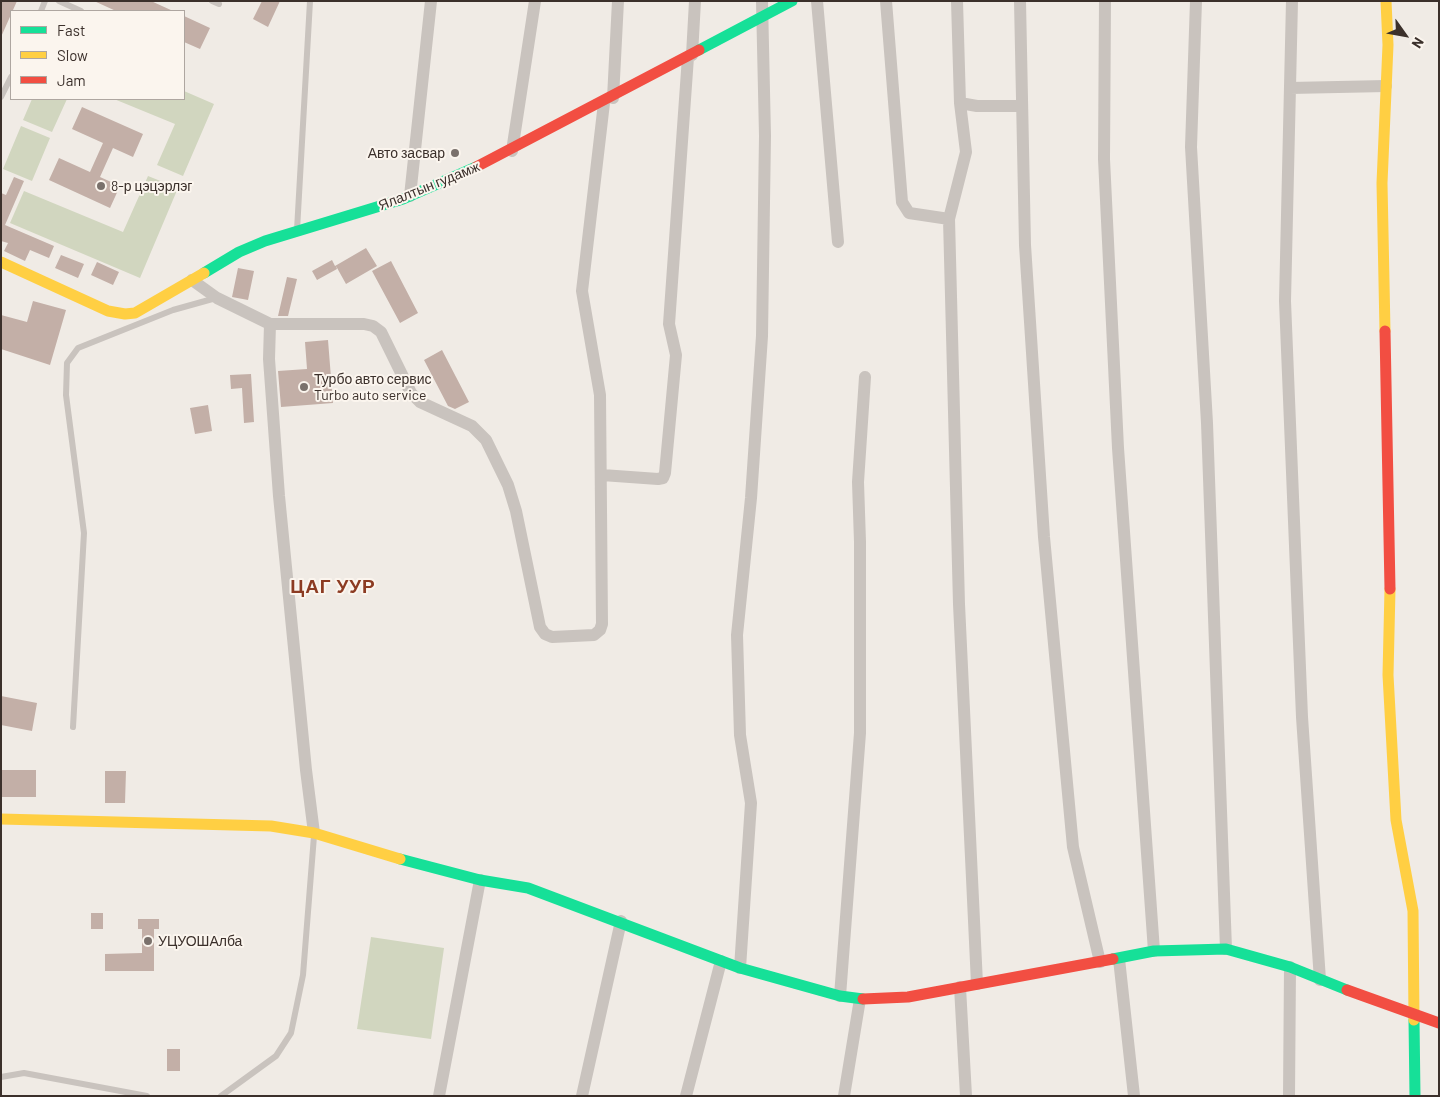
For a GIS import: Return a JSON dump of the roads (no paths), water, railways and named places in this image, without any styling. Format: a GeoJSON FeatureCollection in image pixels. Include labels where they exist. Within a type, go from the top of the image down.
{"type":"FeatureCollection","features":[{"type":"Feature","properties":{"kind":"street"},"geometry":{"type":"LineString","coordinates":[[410,196],[432,1]]}},
{"type":"Feature","properties":{"kind":"street"},"geometry":{"type":"LineString","coordinates":[[512,151],[535,1]]}},
{"type":"Feature","properties":{"kind":"street"},"geometry":{"type":"LineString","coordinates":[[192,280],[218,298],[270,324],[364,324],[373,326],[381,332],[411,393],[420,402],[472,426],[480,432],[508,484],[516,511],[540,627],[545,634],[552,636],[594,635],[600,630],[602,624],[600,395],[582,291],[609,101],[618,1]]}},
{"type":"Feature","properties":{"kind":"street"},"geometry":{"type":"LineString","coordinates":[[602,475],[658,479],[662,478],[665,473],[676,355],[669,324],[695,1]]}},
{"type":"Feature","properties":{"kind":"street"},"geometry":{"type":"LineString","coordinates":[[740,968],[751,803],[740,735],[737,635],[751,498],[762,336],[764,136],[762,1]]}},
{"type":"Feature","properties":{"kind":"street","name":"Ялалтын гудамж"},"geometry":{"type":"LineString","coordinates":[[1,262],[108,310],[125,314],[135,313],[239,252],[410,196],[512,151],[609,101],[792,1]]}},
{"type":"Feature","properties":{"kind":"street"},"geometry":{"type":"LineString","coordinates":[[817,1],[838,242]]}},
{"type":"Feature","properties":{"kind":"street"},"geometry":{"type":"LineString","coordinates":[[886,1],[902,202],[904,208],[915,215],[949,219]]}},
{"type":"Feature","properties":{"kind":"street"},"geometry":{"type":"LineString","coordinates":[[957,1],[960,103],[966,152],[949,219],[959,594],[977,984]]}},
{"type":"Feature","properties":{"kind":"street"},"geometry":{"type":"LineString","coordinates":[[1020,1],[1025,246],[1046,556],[1073,847],[1100,962]]}},
{"type":"Feature","properties":{"kind":"street"},"geometry":{"type":"LineString","coordinates":[[1105,1],[1104,159],[1118,448],[1154,951]]}},
{"type":"Feature","properties":{"kind":"street"},"geometry":{"type":"LineString","coordinates":[[1196,1],[1191,147],[1208,423],[1226,949]]}},
{"type":"Feature","properties":{"kind":"street"},"geometry":{"type":"LineString","coordinates":[[1292,1],[1285,302],[1302,717],[1320,980]]}},
{"type":"Feature","properties":{"kind":"street"},"geometry":{"type":"LineString","coordinates":[[1386,1],[1388,46],[1382,183],[1388,448],[1388,675],[1396,820],[1413,911],[1415,1096]]}},
{"type":"Feature","properties":{"kind":"street"},"geometry":{"type":"LineString","coordinates":[[1290,88],[1386,86]]}},
{"type":"Feature","properties":{"kind":"street"},"geometry":{"type":"LineString","coordinates":[[960,103],[977,106],[1021,106]]}},
{"type":"Feature","properties":{"kind":"street"},"geometry":{"type":"LineString","coordinates":[[270,324],[270,359],[279,496],[314,834]]}},
{"type":"Feature","properties":{"kind":"street"},"geometry":{"type":"LineString","coordinates":[[840,996],[860,732],[860,542],[858,482],[865,377]]}},
{"type":"Feature","properties":{"kind":"street"},"geometry":{"type":"LineString","coordinates":[[1,819],[247,824],[314,834],[480,880],[528,888],[621,921],[740,968],[840,996],[860,999],[908,997],[1154,951],[1226,949],[1290,967],[1320,980],[1439,1023]]}},
{"type":"Feature","properties":{"kind":"street"},"geometry":{"type":"LineString","coordinates":[[439,1096],[480,880]]}},
{"type":"Feature","properties":{"kind":"street"},"geometry":{"type":"LineString","coordinates":[[582,1096],[621,921]]}},
{"type":"Feature","properties":{"kind":"street"},"geometry":{"type":"LineString","coordinates":[[1119,958],[1134,1096]]}},
{"type":"Feature","properties":{"kind":"street"},"geometry":{"type":"LineString","coordinates":[[686,1096],[721,961]]}},
{"type":"Feature","properties":{"kind":"street"},"geometry":{"type":"LineString","coordinates":[[1289,1096],[1290,967]]}},
{"type":"Feature","properties":{"kind":"street"},"geometry":{"type":"LineString","coordinates":[[960,987],[966,1096]]}},
{"type":"Feature","properties":{"kind":"street"},"geometry":{"type":"LineString","coordinates":[[844,1096],[860,999]]}},
{"type":"Feature","properties":{"kind":"lane"},"geometry":{"type":"LineString","coordinates":[[59,1],[79,10]]}},
{"type":"Feature","properties":{"kind":"lane"},"geometry":{"type":"LineString","coordinates":[[296,232],[310,1]]}},
{"type":"Feature","properties":{"kind":"lane"},"geometry":{"type":"LineString","coordinates":[[1,96],[10,79]]}},
{"type":"Feature","properties":{"kind":"lane"},"geometry":{"type":"LineString","coordinates":[[73,727],[84,533],[66,395],[67,363],[78,348],[173,310],[218,298]]}},
{"type":"Feature","properties":{"kind":"lane"},"geometry":{"type":"LineString","coordinates":[[221,1096],[276,1056],[290,1033],[303,975],[314,834]]}},
{"type":"Feature","properties":{"kind":"lane"},"geometry":{"type":"LineString","coordinates":[[1,1077],[24,1073],[147,1096]]}},
{"type":"Feature","properties":{"kind":"place","name":"Авто засвар"},"geometry":{"type":"Point","coordinates":[455,153]}},
{"type":"Feature","properties":{"kind":"place","name":"8-р цэцэрлэг"},"geometry":{"type":"Point","coordinates":[101,186]}},
{"type":"Feature","properties":{"kind":"place","name":"Турбо авто сервис Turbo auto service"},"geometry":{"type":"Point","coordinates":[304,387]}},
{"type":"Feature","properties":{"kind":"place","name":"УЦУОШАлба"},"geometry":{"type":"Point","coordinates":[148,941]}},
{"type":"Feature","properties":{"kind":"district","name":"ЦАГ УУР"},"geometry":{"type":"Point","coordinates":[333,587]}}]}
